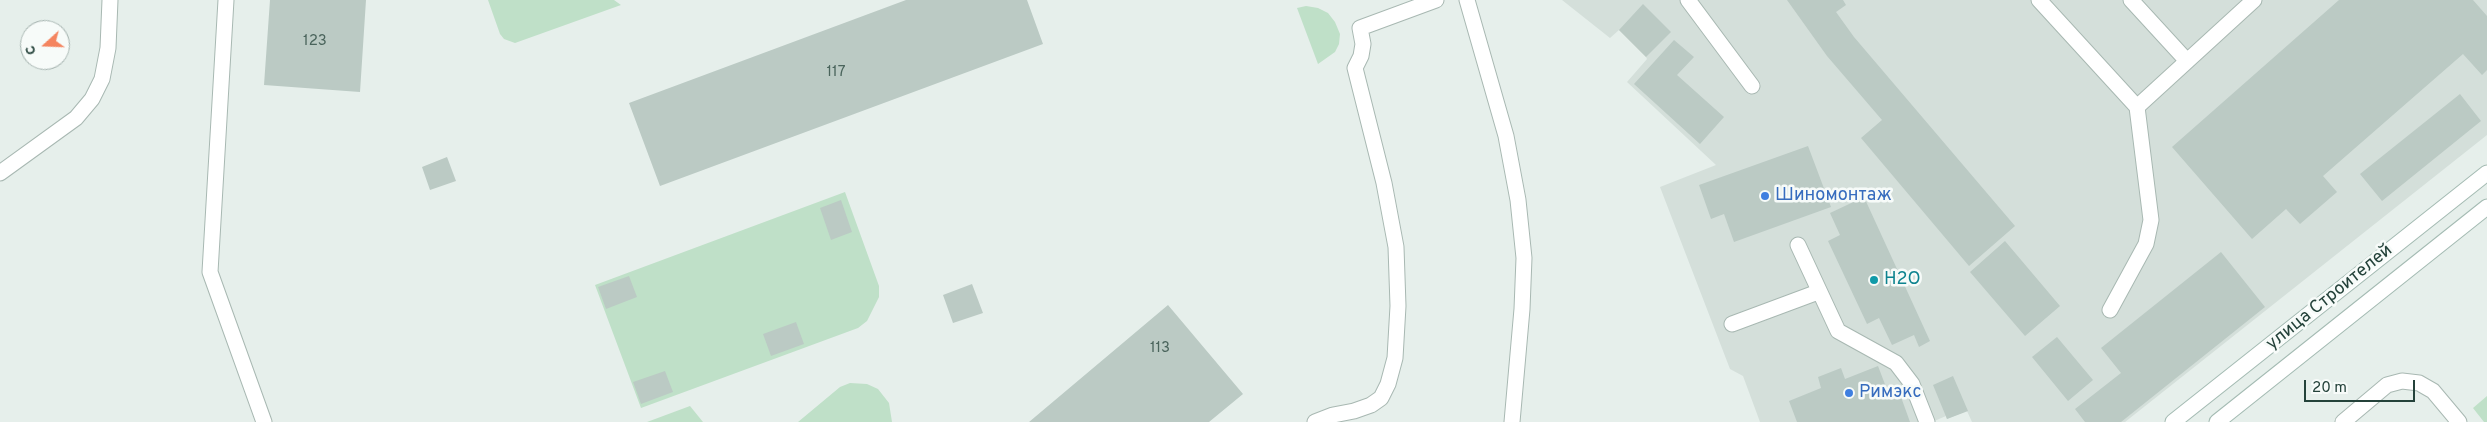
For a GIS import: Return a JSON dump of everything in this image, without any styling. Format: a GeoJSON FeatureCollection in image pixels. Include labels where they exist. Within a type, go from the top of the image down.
{"type":"FeatureCollection","features":[{"type":"Feature","properties":{"kind":"main road"},"geometry":{"type":"LineString","coordinates":[[0,173],[76,118],[92,99],[102,78],[108,48],[110,0]]}},
{"type":"Feature","properties":{"kind":"main road"},"geometry":{"type":"LineString","coordinates":[[226,0],[210,272],[264,422]]}},
{"type":"Feature","properties":{"kind":"main road"},"geometry":{"type":"LineString","coordinates":[[1315,422],[1371,405],[1381,398],[1388,384],[1395,358],[1398,306],[1396,247],[1384,183],[1355,68],[1361,56],[1363,44],[1360,28],[1436,0]]}},
{"type":"Feature","properties":{"kind":"main road"},"geometry":{"type":"LineString","coordinates":[[1467,0],[1506,136],[1518,200],[1524,258],[1522,309],[1512,422]]}},
{"type":"Feature","properties":{"kind":"main road"},"geometry":{"type":"LineString","coordinates":[[1688,0],[1752,86]]}},
{"type":"Feature","properties":{"kind":"main road"},"geometry":{"type":"LineString","coordinates":[[2039,0],[2136,107],[2151,220],[2146,244],[2110,310]]}},
{"type":"Feature","properties":{"kind":"main road"},"geometry":{"type":"LineString","coordinates":[[2131,0],[2187,61]]}},
{"type":"Feature","properties":{"kind":"main road"},"geometry":{"type":"LineString","coordinates":[[2136,107],[2254,0]]}},
{"type":"Feature","properties":{"kind":"main road","name":"улица Строителей"},"geometry":{"type":"LineString","coordinates":[[2173,422],[2487,173]]}},
{"type":"Feature","properties":{"kind":"main road","name":"улица Строителей"},"geometry":{"type":"LineString","coordinates":[[2217,422],[2487,207]]}},
{"type":"Feature","properties":{"kind":"main road"},"geometry":{"type":"LineString","coordinates":[[1798,244],[1818,292],[1838,331],[1844,336],[1879,353],[1903,371],[1912,384],[1927,422]]}},
{"type":"Feature","properties":{"kind":"main road"},"geometry":{"type":"LineString","coordinates":[[1732,324],[1818,292]]}},
{"type":"Feature","properties":{"kind":"main road"},"geometry":{"type":"LineString","coordinates":[[2342,422],[2386,385],[2402,381],[2419,383],[2433,391],[2459,422]]}},
{"type":"Feature","properties":{"kind":"shaded area"},"geometry":{"type":"Polygon","coordinates":[[[1562,0],[2487,0],[2487,135],[2125,422],[1972,422],[1967,411],[1947,419],[1946,416],[1932,422],[1760,422],[1743,376],[1730,369],[1660,187],[1716,165],[1627,82],[1647,59],[1646,57],[1619,30],[1610,38],[1562,0]]]}},
{"type":"Feature","properties":{"kind":"green space"},"geometry":{"type":"Polygon","coordinates":[[[488,0],[614,0],[621,5],[515,43],[504,39],[500,34],[488,0]]]}},
{"type":"Feature","properties":{"kind":"green space"},"geometry":{"type":"Polygon","coordinates":[[[1306,6],[1318,8],[1328,13],[1335,22],[1340,34],[1339,44],[1335,52],[1318,64],[1297,8],[1306,6]]]}},
{"type":"Feature","properties":{"kind":"green space"},"geometry":{"type":"Polygon","coordinates":[[[845,192],[879,286],[879,297],[867,321],[858,328],[641,408],[595,285],[845,192]]]}},
{"type":"Feature","properties":{"kind":"green space"},"geometry":{"type":"Polygon","coordinates":[[[850,383],[867,384],[878,389],[889,403],[892,422],[798,422],[840,387],[850,383]]]}},
{"type":"Feature","properties":{"kind":"green space"},"geometry":{"type":"Polygon","coordinates":[[[2487,396],[2487,422],[2484,422],[2473,408],[2487,396]]]}},
{"type":"Feature","properties":{"kind":"green space"},"geometry":{"type":"Polygon","coordinates":[[[690,406],[703,422],[647,422],[690,406]]]}},
{"type":"Feature","properties":{"kind":"building"},"geometry":{"type":"Polygon","coordinates":[[[270,0],[366,0],[360,92],[264,85],[270,0]]]}},
{"type":"Feature","properties":{"kind":"building"},"geometry":{"type":"Polygon","coordinates":[[[906,0],[1027,0],[1043,44],[660,186],[629,103],[906,0]]]}},
{"type":"Feature","properties":{"kind":"building"},"geometry":{"type":"Polygon","coordinates":[[[1787,0],[1843,0],[1846,5],[1836,12],[1854,37],[2015,226],[1969,266],[1861,138],[1882,120],[1827,56],[1787,0]]]}},
{"type":"Feature","properties":{"kind":"building"},"geometry":{"type":"Polygon","coordinates":[[[2339,0],[2473,0],[2487,16],[2487,70],[2482,75],[2463,54],[2323,176],[2337,192],[2300,224],[2286,209],[2252,239],[2172,147],[2339,0]]]}},
{"type":"Feature","properties":{"kind":"building"},"geometry":{"type":"Polygon","coordinates":[[[1643,4],[1671,32],[1646,57],[1619,30],[1643,4]]]}},
{"type":"Feature","properties":{"kind":"building"},"geometry":{"type":"Polygon","coordinates":[[[1674,40],[1694,57],[1677,75],[1724,117],[1700,144],[1634,84],[1674,40]]]}},
{"type":"Feature","properties":{"kind":"building"},"geometry":{"type":"Polygon","coordinates":[[[2460,94],[2481,121],[2382,201],[2360,174],[2460,94]]]}},
{"type":"Feature","properties":{"kind":"building","name":"Шиномонтаж"},"geometry":{"type":"Polygon","coordinates":[[[1808,146],[1831,207],[1734,242],[1724,214],[1711,219],[1699,185],[1808,146]]]}},
{"type":"Feature","properties":{"kind":"building"},"geometry":{"type":"Polygon","coordinates":[[[447,157],[456,181],[430,190],[422,167],[447,157]]]}},
{"type":"Feature","properties":{"kind":"building","name":"H2O"},"geometry":{"type":"Polygon","coordinates":[[[1864,197],[1930,341],[1919,347],[1914,335],[1892,345],[1879,318],[1867,324],[1828,241],[1840,235],[1830,213],[1864,197]]]}},
{"type":"Feature","properties":{"kind":"building"},"geometry":{"type":"Polygon","coordinates":[[[841,200],[852,232],[831,240],[820,208],[841,200]]]}},
{"type":"Feature","properties":{"kind":"building"},"geometry":{"type":"Polygon","coordinates":[[[2005,241],[2060,306],[2025,336],[1970,272],[2005,241]]]}},
{"type":"Feature","properties":{"kind":"building"},"geometry":{"type":"Polygon","coordinates":[[[2221,252],[2265,307],[2121,422],[2085,422],[2075,409],[2121,373],[2101,348],[2221,252]]]}},
{"type":"Feature","properties":{"kind":"building"},"geometry":{"type":"Polygon","coordinates":[[[629,276],[637,297],[606,309],[598,287],[629,276]]]}},
{"type":"Feature","properties":{"kind":"building"},"geometry":{"type":"Polygon","coordinates":[[[972,284],[983,313],[953,323],[943,295],[972,284]]]}},
{"type":"Feature","properties":{"kind":"building"},"geometry":{"type":"Polygon","coordinates":[[[1168,305],[1243,394],[1209,422],[1029,422],[1168,305]]]}},
{"type":"Feature","properties":{"kind":"building"},"geometry":{"type":"Polygon","coordinates":[[[796,322],[804,344],[771,356],[763,334],[796,322]]]}},
{"type":"Feature","properties":{"kind":"building"},"geometry":{"type":"Polygon","coordinates":[[[2057,337],[2093,380],[2068,401],[2032,357],[2057,337]]]}},
{"type":"Feature","properties":{"kind":"building","name":"Римэкс"},"geometry":{"type":"Polygon","coordinates":[[[1878,366],[1891,400],[1901,397],[1910,422],[1797,422],[1789,401],[1821,388],[1818,377],[1841,368],[1845,379],[1878,366]]]}},
{"type":"Feature","properties":{"kind":"building"},"geometry":{"type":"Polygon","coordinates":[[[665,371],[673,392],[641,404],[633,382],[665,371]]]}},
{"type":"Feature","properties":{"kind":"building"},"geometry":{"type":"Polygon","coordinates":[[[1953,376],[1968,411],[1947,419],[1933,385],[1953,376]]]}},
{"type":"Feature","properties":{"kind":"place","name":"Шиномонтаж"},"geometry":{"type":"Point","coordinates":[1765,196]}},
{"type":"Feature","properties":{"kind":"place","name":"H2O"},"geometry":{"type":"Point","coordinates":[1874,280]}},
{"type":"Feature","properties":{"kind":"place","name":"Римэкс"},"geometry":{"type":"Point","coordinates":[1849,393]}}]}
